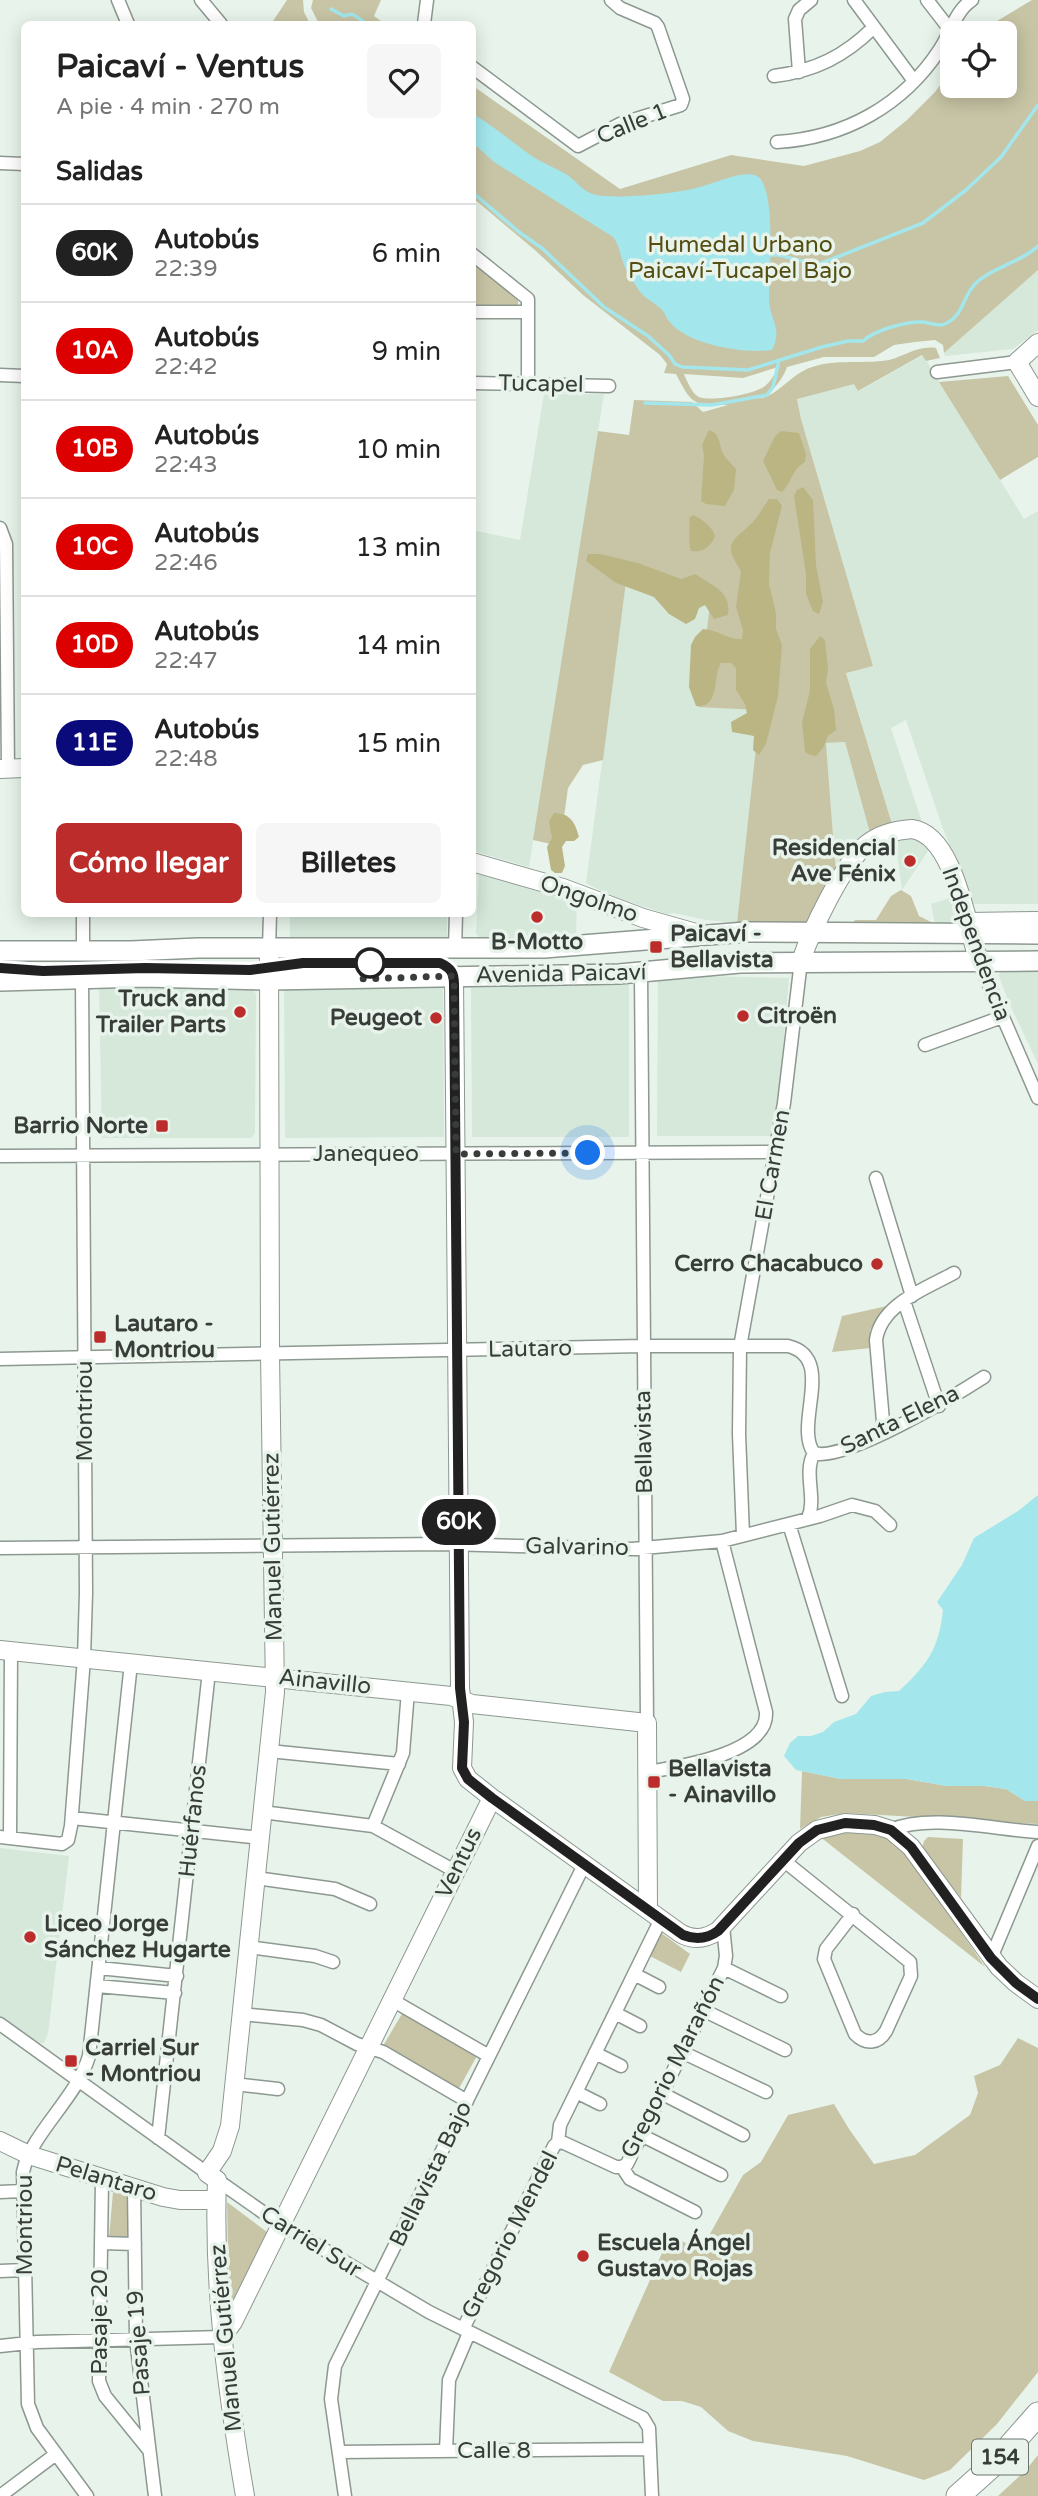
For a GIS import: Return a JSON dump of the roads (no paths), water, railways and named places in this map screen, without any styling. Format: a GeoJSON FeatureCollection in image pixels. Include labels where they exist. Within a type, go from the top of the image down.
{"type":"FeatureCollection","features":[{"type":"Feature","properties":{"kind":"highway","name":"154"},"geometry":{"type":"LineString","coordinates":[[958,2496],[995,2463],[1038,2414]]}},
{"type":"Feature","properties":{"kind":"highway","name":"154"},"geometry":{"type":"LineString","coordinates":[[980,2496],[1038,2436]]}},
{"type":"Feature","properties":{"kind":"main road","name":"Avenida Paicaví"},"geometry":{"type":"LineString","coordinates":[[0,951],[583,946],[733,932],[810,933],[968,928],[1038,934]]}},
{"type":"Feature","properties":{"kind":"main road","name":"Avenida Paicaví"},"geometry":{"type":"LineString","coordinates":[[0,981],[82,978],[269,980],[641,973],[728,964],[801,961],[1038,961]]}},
{"type":"Feature","properties":{"kind":"street"},"geometry":{"type":"LineString","coordinates":[[118,0],[127,21]]}},
{"type":"Feature","properties":{"kind":"street"},"geometry":{"type":"LineString","coordinates":[[201,0],[218,21]]}},
{"type":"Feature","properties":{"kind":"street"},"geometry":{"type":"LineString","coordinates":[[424,21],[427,0]]}},
{"type":"Feature","properties":{"kind":"street","name":"Calle 1"},"geometry":{"type":"LineString","coordinates":[[476,70],[578,146],[620,124],[681,104],[683,99],[658,27],[655,23],[620,8],[611,0]]}},
{"type":"Feature","properties":{"kind":"street"},"geometry":{"type":"LineString","coordinates":[[800,72],[795,19],[799,10],[811,0]]}},
{"type":"Feature","properties":{"kind":"street"},"geometry":{"type":"LineString","coordinates":[[854,0],[914,81]]}},
{"type":"Feature","properties":{"kind":"street"},"geometry":{"type":"LineString","coordinates":[[927,0],[943,21]]}},
{"type":"Feature","properties":{"kind":"street"},"geometry":{"type":"LineString","coordinates":[[956,21],[960,11],[972,0]]}},
{"type":"Feature","properties":{"kind":"street"},"geometry":{"type":"LineString","coordinates":[[775,76],[800,72],[836,58],[874,27]]}},
{"type":"Feature","properties":{"kind":"street"},"geometry":{"type":"LineString","coordinates":[[777,142],[816,137],[855,124],[883,108],[914,81],[940,48]]}},
{"type":"Feature","properties":{"kind":"street"},"geometry":{"type":"LineString","coordinates":[[0,163],[21,164]]}},
{"type":"Feature","properties":{"kind":"street"},"geometry":{"type":"LineString","coordinates":[[476,257],[528,299],[527,384]]}},
{"type":"Feature","properties":{"kind":"street"},"geometry":{"type":"LineString","coordinates":[[476,312],[528,312]]}},
{"type":"Feature","properties":{"kind":"street"},"geometry":{"type":"LineString","coordinates":[[937,372],[1017,362],[1038,343]]}},
{"type":"Feature","properties":{"kind":"street"},"geometry":{"type":"LineString","coordinates":[[1017,362],[1038,397]]}},
{"type":"Feature","properties":{"kind":"street"},"geometry":{"type":"LineString","coordinates":[[0,375],[21,376]]}},
{"type":"Feature","properties":{"kind":"street","name":"Tucapel"},"geometry":{"type":"LineString","coordinates":[[476,383],[609,386]]}},
{"type":"Feature","properties":{"kind":"street"},"geometry":{"type":"LineString","coordinates":[[0,527],[6,544],[3,693],[11,769]]}},
{"type":"Feature","properties":{"kind":"street","name":"Independencia"},"geometry":{"type":"LineString","coordinates":[[801,961],[810,933],[847,867],[861,849],[884,834],[918,830],[943,853],[959,891],[979,962],[1038,1098]]}},
{"type":"Feature","properties":{"kind":"street","name":"Ongolmo"},"geometry":{"type":"LineString","coordinates":[[476,863],[563,888],[672,928],[706,935]]}},
{"type":"Feature","properties":{"kind":"street"},"geometry":{"type":"LineString","coordinates":[[83,917],[83,952]]}},
{"type":"Feature","properties":{"kind":"street","name":"Manuel Gutiérrez"},"geometry":{"type":"LineString","coordinates":[[245,2496],[227,2387],[216,2200],[212,2176],[226,2141],[234,2084],[275,1677],[270,1354],[270,917]]}},
{"type":"Feature","properties":{"kind":"street"},"geometry":{"type":"LineString","coordinates":[[455,949],[456,917]]}},
{"type":"Feature","properties":{"kind":"street","name":"Avenida Paicaví"},"geometry":{"type":"LineString","coordinates":[[968,928],[1038,921]]}},
{"type":"Feature","properties":{"kind":"street","name":"El Carmen"},"geometry":{"type":"LineString","coordinates":[[743,1535],[739,1434],[740,1347],[784,1103],[801,961]]}},
{"type":"Feature","properties":{"kind":"street","name":"Bellavista"},"geometry":{"type":"LineString","coordinates":[[641,973],[642,1346],[648,1772],[655,1915]]}},
{"type":"Feature","properties":{"kind":"street"},"geometry":{"type":"LineString","coordinates":[[454,976],[463,1772],[471,1782],[492,1798],[683,1935],[692,1938],[709,1937],[723,1926],[803,1839],[826,1826],[856,1822],[891,1830],[911,1847],[991,1958],[1016,1983],[1038,1999]]}},
{"type":"Feature","properties":{"kind":"street","name":"Montriou"},"geometry":{"type":"LineString","coordinates":[[5,1838],[58,1844],[66,1842],[72,1822],[84,1658],[86,1548],[82,978]]}},
{"type":"Feature","properties":{"kind":"street"},"geometry":{"type":"LineString","coordinates":[[925,1045],[1002,1017]]}},
{"type":"Feature","properties":{"kind":"street","name":"Janequeo"},"geometry":{"type":"LineString","coordinates":[[0,1156],[775,1152]]}},
{"type":"Feature","properties":{"kind":"street"},"geometry":{"type":"LineString","coordinates":[[876,1178],[939,1406]]}},
{"type":"Feature","properties":{"kind":"street"},"geometry":{"type":"LineString","coordinates":[[884,1433],[876,1340],[878,1329],[883,1319],[908,1298],[954,1273]]}},
{"type":"Feature","properties":{"kind":"street","name":"Lautaro"},"geometry":{"type":"LineString","coordinates":[[0,1359],[642,1346],[788,1346],[800,1350],[808,1358],[812,1373],[808,1441],[814,1453],[810,1464],[811,1510],[808,1518]]}},
{"type":"Feature","properties":{"kind":"street","name":"Santa Elena"},"geometry":{"type":"LineString","coordinates":[[814,1453],[828,1454],[884,1433],[939,1406],[985,1377]]}},
{"type":"Feature","properties":{"kind":"street","name":"Galvarino"},"geometry":{"type":"LineString","coordinates":[[0,1548],[459,1545],[632,1549],[722,1541],[852,1505],[875,1511],[890,1525]]}},
{"type":"Feature","properties":{"kind":"street"},"geometry":{"type":"LineString","coordinates":[[789,1524],[842,1696]]}},
{"type":"Feature","properties":{"kind":"street"},"geometry":{"type":"LineString","coordinates":[[648,1772],[717,1758],[758,1735],[765,1725],[766,1712],[722,1541]]}},
{"type":"Feature","properties":{"kind":"street"},"geometry":{"type":"LineString","coordinates":[[5,1651],[5,1838]]}},
{"type":"Feature","properties":{"kind":"street","name":"Ainavillo"},"geometry":{"type":"LineString","coordinates":[[5,1651],[408,1691],[451,1696],[472,1704],[648,1723]]}},
{"type":"Feature","properties":{"kind":"street","name":"Montriou"},"geometry":{"type":"LineString","coordinates":[[87,2496],[37,2428],[30,2414],[27,2395],[23,2172],[29,2155],[79,2080],[90,2048],[131,1663]]}},
{"type":"Feature","properties":{"kind":"street","name":"Huérfanos"},"geometry":{"type":"LineString","coordinates":[[159,2138],[209,1671]]}},
{"type":"Feature","properties":{"kind":"street"},"geometry":{"type":"LineString","coordinates":[[373,1826],[399,1764],[404,1743],[408,1691]]}},
{"type":"Feature","properties":{"kind":"street"},"geometry":{"type":"LineString","coordinates":[[269,1751],[399,1764]]}},
{"type":"Feature","properties":{"kind":"street","name":"Ventus"},"geometry":{"type":"LineString","coordinates":[[222,2337],[233,2322],[492,1798]]}},
{"type":"Feature","properties":{"kind":"street"},"geometry":{"type":"LineString","coordinates":[[262,1812],[373,1826],[455,1871]]}},
{"type":"Feature","properties":{"kind":"street"},"geometry":{"type":"LineString","coordinates":[[72,1822],[192,1835],[260,1838]]}},
{"type":"Feature","properties":{"kind":"street"},"geometry":{"type":"LineString","coordinates":[[891,1830],[904,1824],[929,1822],[1038,1832]]}},
{"type":"Feature","properties":{"kind":"street"},"geometry":{"type":"LineString","coordinates":[[991,1958],[1038,1846]]}},
{"type":"Feature","properties":{"kind":"street"},"geometry":{"type":"LineString","coordinates":[[783,1860],[853,1914],[907,1958],[912,1966],[911,1976],[886,2031],[874,2041],[862,2040],[853,2030],[824,1959],[827,1949],[853,1914]]}},
{"type":"Feature","properties":{"kind":"street","name":"Bellavista Bajo"},"geometry":{"type":"LineString","coordinates":[[345,2496],[331,2399],[332,2377],[339,2356],[585,1863]]}},
{"type":"Feature","properties":{"kind":"street"},"geometry":{"type":"LineString","coordinates":[[256,1878],[335,1889],[370,1904]]}},
{"type":"Feature","properties":{"kind":"street","name":"Gregorio Mendel"},"geometry":{"type":"LineString","coordinates":[[446,2451],[450,2380],[466,2331],[558,2142],[558,2128],[635,1974],[655,1915]]}},
{"type":"Feature","properties":{"kind":"street","name":"Gregorio Marañón"},"geometry":{"type":"LineString","coordinates":[[622,2167],[641,2135],[723,1968],[726,1956],[723,1926]]}},
{"type":"Feature","properties":{"kind":"street"},"geometry":{"type":"LineString","coordinates":[[248,1947],[315,1956],[333,1962]]}},
{"type":"Feature","properties":{"kind":"street"},"geometry":{"type":"LineString","coordinates":[[99,1968],[177,1976]]}},
{"type":"Feature","properties":{"kind":"street"},"geometry":{"type":"LineString","coordinates":[[723,1968],[781,1996]]}},
{"type":"Feature","properties":{"kind":"street"},"geometry":{"type":"LineString","coordinates":[[635,1974],[659,1987]]}},
{"type":"Feature","properties":{"kind":"street"},"geometry":{"type":"LineString","coordinates":[[97,1986],[175,1993]]}},
{"type":"Feature","properties":{"kind":"street"},"geometry":{"type":"LineString","coordinates":[[392,2000],[489,2056]]}},
{"type":"Feature","properties":{"kind":"street"},"geometry":{"type":"LineString","coordinates":[[703,2010],[785,2050]]}},
{"type":"Feature","properties":{"kind":"street"},"geometry":{"type":"LineString","coordinates":[[615,2013],[640,2026]]}},
{"type":"Feature","properties":{"kind":"street"},"geometry":{"type":"LineString","coordinates":[[242,2014],[312,2022],[357,2044],[383,2052],[467,2101]]}},
{"type":"Feature","properties":{"kind":"street","name":"Carriel Sur"},"geometry":{"type":"LineString","coordinates":[[0,2024],[212,2176],[281,2223],[377,2282],[466,2331],[646,2421],[650,2449]]}},
{"type":"Feature","properties":{"kind":"street"},"geometry":{"type":"LineString","coordinates":[[682,2052],[766,2092]]}},
{"type":"Feature","properties":{"kind":"street"},"geometry":{"type":"LineString","coordinates":[[595,2053],[621,2066]]}},
{"type":"Feature","properties":{"kind":"street"},"geometry":{"type":"LineString","coordinates":[[234,2084],[278,2089]]}},
{"type":"Feature","properties":{"kind":"street"},"geometry":{"type":"LineString","coordinates":[[576,2092],[600,2104]]}},
{"type":"Feature","properties":{"kind":"street"},"geometry":{"type":"LineString","coordinates":[[662,2093],[743,2135]]}},
{"type":"Feature","properties":{"kind":"street"},"geometry":{"type":"LineString","coordinates":[[641,2135],[721,2175]]}},
{"type":"Feature","properties":{"kind":"street","name":"Pelantaro"},"geometry":{"type":"LineString","coordinates":[[0,2141],[29,2155],[134,2189],[172,2199],[216,2200]]}},
{"type":"Feature","properties":{"kind":"street"},"geometry":{"type":"LineString","coordinates":[[558,2142],[616,2167],[622,2167],[630,2179],[695,2212]]}},
{"type":"Feature","properties":{"kind":"street","name":"Pasaje 20"},"geometry":{"type":"LineString","coordinates":[[102,2179],[99,2377],[102,2391],[148,2449]]}},
{"type":"Feature","properties":{"kind":"street","name":"Pasaje 19"},"geometry":{"type":"LineString","coordinates":[[134,2189],[136,2339],[155,2496]]}},
{"type":"Feature","properties":{"kind":"street"},"geometry":{"type":"LineString","coordinates":[[0,2192],[23,2191]]}},
{"type":"Feature","properties":{"kind":"street"},"geometry":{"type":"LineString","coordinates":[[101,2243],[135,2244]]}},
{"type":"Feature","properties":{"kind":"street"},"geometry":{"type":"LineString","coordinates":[[0,2270],[24,2270]]}},
{"type":"Feature","properties":{"kind":"street"},"geometry":{"type":"LineString","coordinates":[[0,2346],[222,2337]]}},
{"type":"Feature","properties":{"kind":"street"},"geometry":{"type":"LineString","coordinates":[[650,2449],[652,2496]]}},
{"type":"Feature","properties":{"kind":"street","name":"Calle 8"},"geometry":{"type":"LineString","coordinates":[[339,2452],[650,2449]]}},
{"type":"Feature","properties":{"kind":"street"},"geometry":{"type":"LineString","coordinates":[[0,2496],[56,2454]]}},
{"type":"Feature","properties":{"kind":"water"},"geometry":{"type":"Polygon","coordinates":[[[476,116],[533,157],[566,174],[591,194],[660,194],[696,188],[744,174],[757,176],[763,184],[770,214],[769,300],[776,330],[772,350],[747,351],[717,346],[702,342],[677,329],[662,310],[638,290],[626,270],[613,237],[494,162],[476,146],[476,116]]]}},
{"type":"Feature","properties":{"kind":"water"},"geometry":{"type":"Polygon","coordinates":[[[1038,1495],[1038,1801],[1025,1801],[1006,1789],[985,1786],[947,1786],[907,1779],[841,1779],[796,1770],[784,1756],[790,1743],[798,1736],[823,1732],[834,1722],[856,1714],[871,1696],[899,1691],[917,1673],[935,1646],[943,1610],[937,1602],[962,1565],[974,1538],[1018,1511],[1038,1495]]]}},
{"type":"Feature","properties":{"kind":"waterway"},"geometry":{"type":"LineString","coordinates":[[331,9],[344,16],[354,15],[363,21]]}},
{"type":"Feature","properties":{"kind":"waterway"},"geometry":{"type":"LineString","coordinates":[[767,255],[779,255],[817,265],[923,223],[966,190],[1001,157],[1038,105]]}},
{"type":"Feature","properties":{"kind":"waterway"},"geometry":{"type":"LineString","coordinates":[[476,195],[543,249],[604,307],[648,336],[675,364],[682,367],[748,370],[822,347],[848,341],[863,341],[875,333],[900,325],[916,322],[945,324],[960,310],[977,282],[1038,246]]}},
{"type":"Feature","properties":{"kind":"waterway"},"geometry":{"type":"LineString","coordinates":[[645,403],[712,405],[767,395],[773,387],[779,360]]}},
{"type":"Feature","properties":{"kind":"place","name":"Residencial Ave Fénix"},"geometry":{"type":"Point","coordinates":[910,861]}},
{"type":"Feature","properties":{"kind":"place","name":"B-Motto"},"geometry":{"type":"Point","coordinates":[537,917]}},
{"type":"Feature","properties":{"kind":"place","name":"Paicaví - Bellavista"},"geometry":{"type":"Point","coordinates":[656,947]}},
{"type":"Feature","properties":{"kind":"place","name":"Truck and Trailer Parts"},"geometry":{"type":"Point","coordinates":[240,1012]}},
{"type":"Feature","properties":{"kind":"place","name":"Citroën"},"geometry":{"type":"Point","coordinates":[743,1016]}},
{"type":"Feature","properties":{"kind":"place","name":"Peugeot"},"geometry":{"type":"Point","coordinates":[436,1018]}},
{"type":"Feature","properties":{"kind":"place","name":"Barrio Norte"},"geometry":{"type":"Point","coordinates":[162,1126]}},
{"type":"Feature","properties":{"kind":"place","name":"Cerro Chacabuco"},"geometry":{"type":"Point","coordinates":[877,1264]}},
{"type":"Feature","properties":{"kind":"place","name":"Lautaro - Montriou"},"geometry":{"type":"Point","coordinates":[100,1337]}},
{"type":"Feature","properties":{"kind":"place","name":"Bellavista - Ainavillo"},"geometry":{"type":"Point","coordinates":[654,1782]}},
{"type":"Feature","properties":{"kind":"place","name":"Liceo Jorge Sánchez Hugarte"},"geometry":{"type":"Point","coordinates":[30,1937]}},
{"type":"Feature","properties":{"kind":"place","name":"Carriel Sur - Montriou"},"geometry":{"type":"Point","coordinates":[71,2061]}},
{"type":"Feature","properties":{"kind":"place","name":"Escuela Ángel Gustavo Rojas"},"geometry":{"type":"Point","coordinates":[583,2256]}},
{"type":"Feature","properties":{"kind":"park label","name":"Humedal Urbano Paicaví-Tucapel Bajo"},"geometry":{"type":"Point","coordinates":[740,258]}}]}
